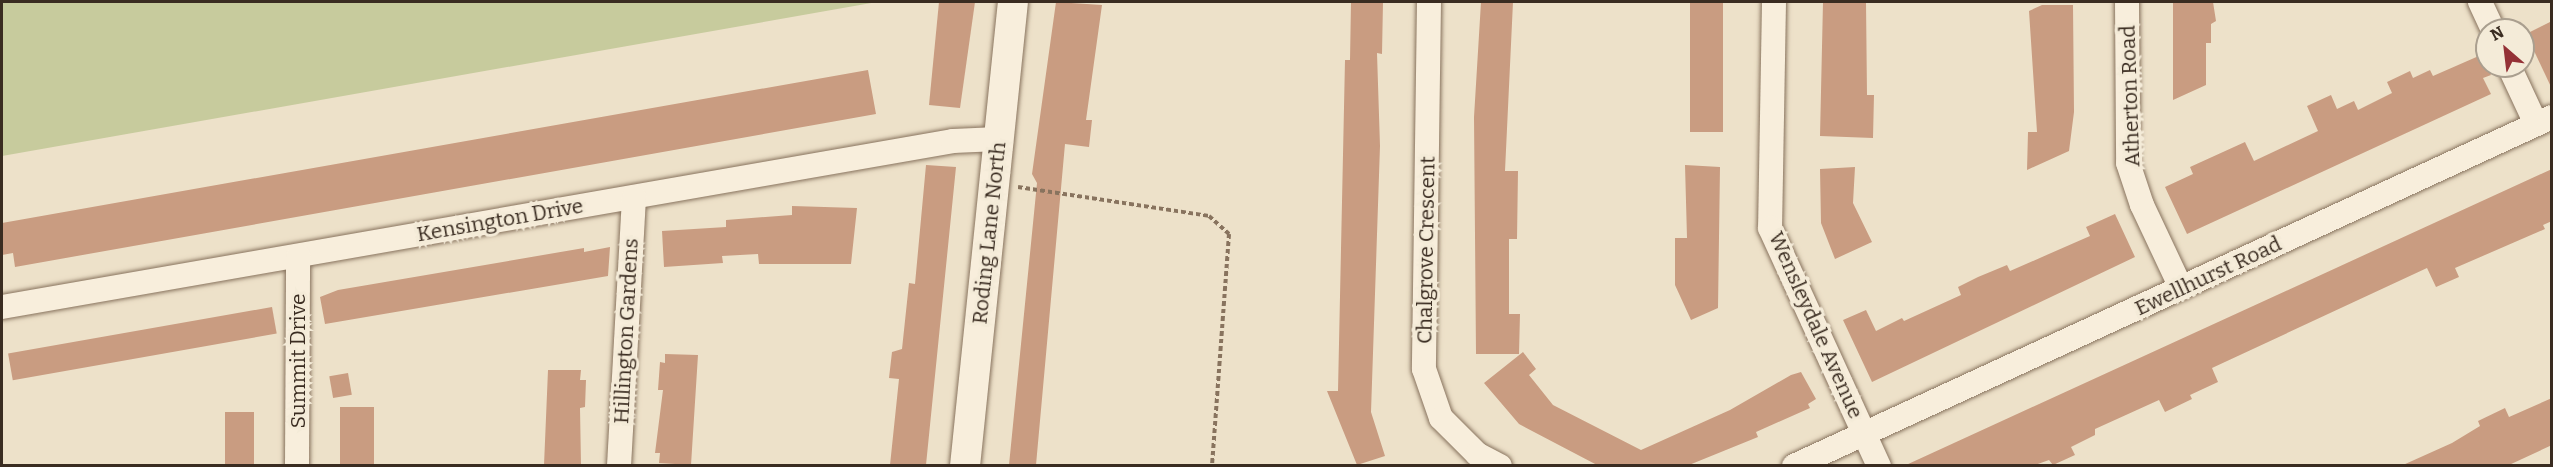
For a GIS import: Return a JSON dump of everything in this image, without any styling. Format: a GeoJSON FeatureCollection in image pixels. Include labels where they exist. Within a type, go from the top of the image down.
{"type":"FeatureCollection","features":[{"type":"Feature","properties":{"kind":"street","name":"Roding Lane North"},"geometry":{"type":"LineString","coordinates":[[965,465],[1013,2]]}},
{"type":"Feature","properties":{"kind":"street","name":"Chalgrove Crescent"},"geometry":{"type":"LineString","coordinates":[[1429,2],[1424,369],[1441,418],[1477,454],[1500,465]]}},
{"type":"Feature","properties":{"kind":"street","name":"Wensleydale Avenue"},"geometry":{"type":"LineString","coordinates":[[1774,2],[1770,228],[1879,465]]}},
{"type":"Feature","properties":{"kind":"street","name":"Atherton Road"},"geometry":{"type":"LineString","coordinates":[[2127,2],[2128,163],[2142,205],[2181,288]]}},
{"type":"Feature","properties":{"kind":"street"},"geometry":{"type":"LineString","coordinates":[[2480,2],[2487,18]]}},
{"type":"Feature","properties":{"kind":"street"},"geometry":{"type":"LineString","coordinates":[[2517,78],[2544,121]]}},
{"type":"Feature","properties":{"kind":"street","name":"Ewellhurst Road"},"geometry":{"type":"LineString","coordinates":[[1865,434],[2544,121]]}},
{"type":"Feature","properties":{"kind":"street","name":"Kensington Drive"},"geometry":{"type":"LineString","coordinates":[[2,308],[953,141],[998,139]]}},
{"type":"Feature","properties":{"kind":"street","name":"Hillington Gardens"},"geometry":{"type":"LineString","coordinates":[[618,465],[634,197]]}},
{"type":"Feature","properties":{"kind":"street","name":"Summit Drive"},"geometry":{"type":"LineString","coordinates":[[297,465],[298,256]]}},
{"type":"Feature","properties":{"kind":"street"},"geometry":{"type":"LineString","coordinates":[[1794,465],[1865,434]]}},
{"type":"Feature","properties":{"kind":"path"},"geometry":{"type":"LineString","coordinates":[[993,183],[1209,216],[1228,234],[1212,465]]}},
{"type":"Feature","properties":{"kind":"green space"},"geometry":{"type":"Polygon","coordinates":[[[2,2],[877,2],[2,156],[2,2]]]}},
{"type":"Feature","properties":{"kind":"building"},"geometry":{"type":"Polygon","coordinates":[[[939,2],[975,2],[960,108],[929,105],[939,2]]]}},
{"type":"Feature","properties":{"kind":"building"},"geometry":{"type":"Polygon","coordinates":[[[1056,2],[1102,5],[1086,120],[1092,120],[1089,147],[1065,144],[1036,465],[1009,465],[1037,183],[1032,174],[1056,2]]]}},
{"type":"Feature","properties":{"kind":"building"},"geometry":{"type":"Polygon","coordinates":[[[1351,2],[1383,2],[1382,54],[1377,53],[1380,146],[1371,412],[1385,456],[1357,465],[1327,391],[1338,391],[1345,60],[1350,60],[1351,2]]]}},
{"type":"Feature","properties":{"kind":"building"},"geometry":{"type":"Polygon","coordinates":[[[1481,2],[1513,2],[1505,171],[1518,171],[1517,239],[1509,239],[1509,314],[1520,314],[1519,354],[1476,354],[1474,117],[1481,2]]]}},
{"type":"Feature","properties":{"kind":"building"},"geometry":{"type":"Polygon","coordinates":[[[1690,2],[1723,2],[1723,132],[1690,132],[1690,2]]]}},
{"type":"Feature","properties":{"kind":"building"},"geometry":{"type":"Polygon","coordinates":[[[1823,2],[1866,2],[1867,95],[1874,95],[1873,138],[1820,136],[1823,2]]]}},
{"type":"Feature","properties":{"kind":"building"},"geometry":{"type":"Polygon","coordinates":[[[2173,2],[2213,2],[2216,21],[2211,24],[2211,43],[2206,43],[2206,85],[2173,100],[2173,2]]]}},
{"type":"Feature","properties":{"kind":"building"},"geometry":{"type":"Polygon","coordinates":[[[2042,5],[2073,5],[2074,112],[2069,151],[2027,170],[2028,132],[2037,132],[2029,11],[2042,5]]]}},
{"type":"Feature","properties":{"kind":"building"},"geometry":{"type":"Polygon","coordinates":[[[2552,21],[2552,89],[2535,53],[2535,30],[2552,21]]]}},
{"type":"Feature","properties":{"kind":"building"},"geometry":{"type":"Polygon","coordinates":[[[2475,58],[2475,78],[2483,78],[2491,94],[2187,234],[2165,187],[2193,174],[2190,167],[2245,142],[2254,161],[2318,131],[2307,106],[2331,95],[2337,109],[2354,101],[2358,110],[2392,93],[2387,82],[2410,71],[2413,78],[2430,70],[2433,76],[2475,58]]]}},
{"type":"Feature","properties":{"kind":"building"},"geometry":{"type":"Polygon","coordinates":[[[868,70],[876,114],[15,267],[13,253],[2,255],[2,223],[868,70]]]}},
{"type":"Feature","properties":{"kind":"building"},"geometry":{"type":"Polygon","coordinates":[[[926,165],[956,167],[926,465],[890,465],[899,379],[889,378],[892,352],[902,349],[909,283],[915,284],[926,165]]]}},
{"type":"Feature","properties":{"kind":"building"},"geometry":{"type":"Polygon","coordinates":[[[1685,165],[1720,167],[1718,308],[1691,320],[1675,285],[1675,238],[1687,238],[1685,165]]]}},
{"type":"Feature","properties":{"kind":"building"},"geometry":{"type":"Polygon","coordinates":[[[1855,167],[1853,203],[1872,242],[1835,259],[1821,223],[1820,169],[1855,167]]]}},
{"type":"Feature","properties":{"kind":"building"},"geometry":{"type":"Polygon","coordinates":[[[2552,169],[2552,221],[2543,225],[2545,229],[2455,268],[2459,277],[2436,287],[2427,268],[2212,368],[2218,382],[2190,395],[2192,399],[2165,412],[2159,400],[2095,429],[2095,435],[2071,447],[2075,455],[2053,465],[2049,460],[2035,465],[1906,465],[2552,169]]]}},
{"type":"Feature","properties":{"kind":"building"},"geometry":{"type":"Polygon","coordinates":[[[792,206],[857,208],[851,264],[759,264],[758,254],[722,256],[723,263],[664,267],[662,231],[726,227],[726,220],[792,215],[792,206]]]}},
{"type":"Feature","properties":{"kind":"building"},"geometry":{"type":"Polygon","coordinates":[[[2115,214],[2135,257],[1872,382],[1843,320],[1866,310],[1876,331],[1902,318],[1904,321],[1961,295],[1958,287],[1978,277],[2007,265],[2010,271],[2090,236],[2086,227],[2115,214]]]}},
{"type":"Feature","properties":{"kind":"building"},"geometry":{"type":"Polygon","coordinates":[[[610,247],[608,276],[325,324],[320,297],[338,290],[584,248],[584,252],[610,247]]]}},
{"type":"Feature","properties":{"kind":"building"},"geometry":{"type":"Polygon","coordinates":[[[272,307],[277,334],[13,380],[8,354],[272,307]]]}},
{"type":"Feature","properties":{"kind":"building"},"geometry":{"type":"Polygon","coordinates":[[[1523,352],[1536,369],[1529,375],[1553,405],[1641,450],[1730,410],[1791,375],[1801,372],[1816,399],[1808,404],[1810,408],[1756,432],[1758,437],[1689,465],[1597,465],[1519,424],[1484,383],[1523,352]]]}},
{"type":"Feature","properties":{"kind":"building"},"geometry":{"type":"Polygon","coordinates":[[[665,354],[698,355],[691,465],[659,463],[660,453],[655,453],[663,390],[658,390],[660,362],[665,363],[665,354]]]}},
{"type":"Feature","properties":{"kind":"building"},"geometry":{"type":"Polygon","coordinates":[[[548,370],[581,370],[580,380],[586,380],[585,407],[580,408],[581,465],[544,465],[548,370]]]}},
{"type":"Feature","properties":{"kind":"building"},"geometry":{"type":"Polygon","coordinates":[[[348,373],[352,395],[333,398],[329,376],[348,373]]]}},
{"type":"Feature","properties":{"kind":"building"},"geometry":{"type":"Polygon","coordinates":[[[2552,398],[2552,445],[2509,465],[2403,465],[2452,443],[2480,426],[2478,421],[2505,408],[2509,417],[2552,398]]]}},
{"type":"Feature","properties":{"kind":"building"},"geometry":{"type":"Polygon","coordinates":[[[340,407],[374,407],[374,465],[340,465],[340,407]]]}},
{"type":"Feature","properties":{"kind":"building"},"geometry":{"type":"Polygon","coordinates":[[[225,412],[254,412],[254,465],[225,465],[225,412]]]}}]}
